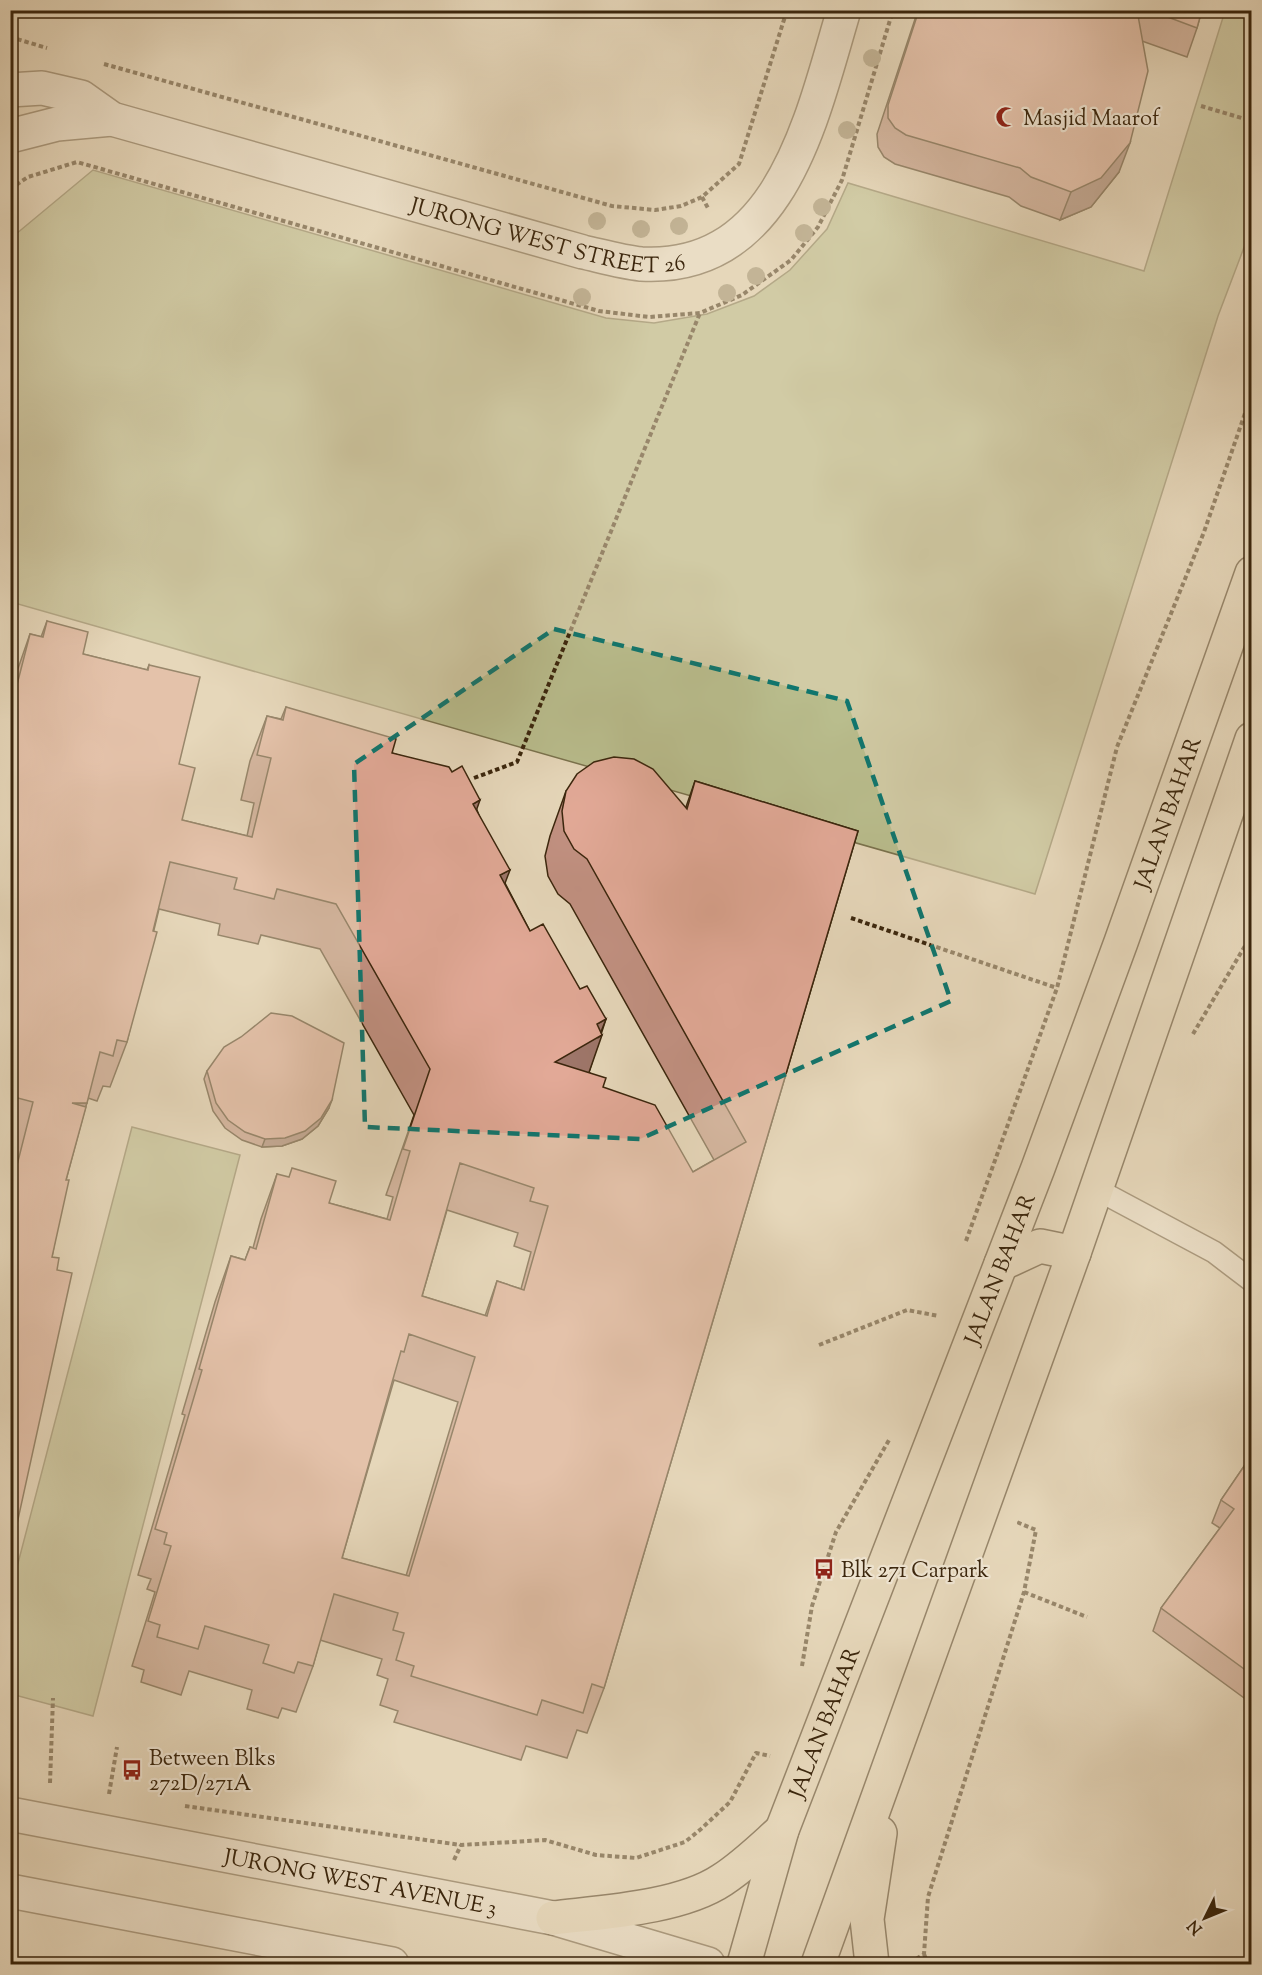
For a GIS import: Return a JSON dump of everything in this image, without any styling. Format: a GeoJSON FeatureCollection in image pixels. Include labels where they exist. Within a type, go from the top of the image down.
{"type":"FeatureCollection","features":[{"type":"Feature","properties":{"kind":"main road","name":"JALAN BAHAR"},"geometry":{"type":"LineString","coordinates":[[744,1965],[782,1830],[1001,1264],[1121,942],[1251,573]]}},
{"type":"Feature","properties":{"kind":"main road"},"geometry":{"type":"LineString","coordinates":[[818,1965],[1074,1253],[1251,739]]}},
{"type":"Feature","properties":{"kind":"main road"},"geometry":{"type":"LineString","coordinates":[[1001,1264],[1041,1246],[1074,1253]]}},
{"type":"Feature","properties":{"kind":"main road"},"geometry":{"type":"LineString","coordinates":[[873,1965],[867,1919],[892,1757]]}},
{"type":"Feature","properties":{"kind":"main road"},"geometry":{"type":"LineString","coordinates":[[553,1918],[633,1909],[705,1889],[722,1880],[782,1830]]}},
{"type":"Feature","properties":{"kind":"street","name":"JURONG WEST STREET 26"},"geometry":{"type":"LineString","coordinates":[[10,90],[42,88],[81,97],[111,119],[583,252],[640,264],[683,261],[728,244],[755,222],[778,193],[819,94],[844,10]]}},
{"type":"Feature","properties":{"kind":"street","name":"JURONG WEST STREET 26"},"geometry":{"type":"LineString","coordinates":[[10,136],[57,124],[111,119]]}},
{"type":"Feature","properties":{"kind":"street","name":"JURONG WEST AVENUE 3"},"geometry":{"type":"LineString","coordinates":[[10,1814],[553,1918],[708,1965]]}},
{"type":"Feature","properties":{"kind":"street"},"geometry":{"type":"LineString","coordinates":[[10,1891],[392,1965]]}},
{"type":"Feature","properties":{"kind":"lane"},"geometry":{"type":"LineString","coordinates":[[1096,1189],[1214,1252],[1251,1281]]}},
{"type":"Feature","properties":{"kind":"path"},"geometry":{"type":"LineString","coordinates":[[101,63],[612,206],[655,210],[681,206],[702,198],[739,164],[787,10]]}},
{"type":"Feature","properties":{"kind":"path"},"geometry":{"type":"LineString","coordinates":[[10,38],[56,50]]}},
{"type":"Feature","properties":{"kind":"path"},"geometry":{"type":"LineString","coordinates":[[1201,106],[1251,121]]}},
{"type":"Feature","properties":{"kind":"path"},"geometry":{"type":"LineString","coordinates":[[474,778],[517,762],[700,313]]}},
{"type":"Feature","properties":{"kind":"path"},"geometry":{"type":"LineString","coordinates":[[963,1249],[1057,988],[1117,747],[1204,532],[1251,393]]}},
{"type":"Feature","properties":{"kind":"path"},"geometry":{"type":"LineString","coordinates":[[851,918],[1057,988]]}},
{"type":"Feature","properties":{"kind":"path"},"geometry":{"type":"LineString","coordinates":[[1192,1036],[1251,934]]}},
{"type":"Feature","properties":{"kind":"path"},"geometry":{"type":"LineString","coordinates":[[936,1327],[943,1305]]}},
{"type":"Feature","properties":{"kind":"path"},"geometry":{"type":"LineString","coordinates":[[819,1345],[907,1310],[939,1316]]}},
{"type":"Feature","properties":{"kind":"path"},"geometry":{"type":"LineString","coordinates":[[800,1677],[812,1606],[836,1532],[895,1431]]}},
{"type":"Feature","properties":{"kind":"path"},"geometry":{"type":"LineString","coordinates":[[928,1965],[924,1954],[928,1897],[1024,1592],[1036,1530],[1019,1523],[1022,1512]]}},
{"type":"Feature","properties":{"kind":"path"},"geometry":{"type":"LineString","coordinates":[[1024,1592],[1086,1617]]}},
{"type":"Feature","properties":{"kind":"path"},"geometry":{"type":"LineString","coordinates":[[50,1784],[53,1698]]}},
{"type":"Feature","properties":{"kind":"path"},"geometry":{"type":"LineString","coordinates":[[109,1794],[117,1747]]}},
{"type":"Feature","properties":{"kind":"path"},"geometry":{"type":"LineString","coordinates":[[184,1806],[461,1845],[545,1840],[596,1855],[636,1858],[685,1842],[730,1802],[756,1753],[777,1757]]}},
{"type":"Feature","properties":{"kind":"path"},"geometry":{"type":"LineString","coordinates":[[40,1782],[60,1786]]}},
{"type":"Feature","properties":{"kind":"path"},"geometry":{"type":"LineString","coordinates":[[99,1793],[118,1796]]}},
{"type":"Feature","properties":{"kind":"path"},"geometry":{"type":"LineString","coordinates":[[906,1965],[924,1954]]}},
{"type":"Feature","properties":{"kind":"highlighted area"},"geometry":{"type":"Polygon","coordinates":[[[554,629],[847,701],[951,1001],[640,1139],[365,1127],[354,764],[554,629]]]}},
{"type":"Feature","properties":{"kind":"green space"},"geometry":{"type":"Polygon","coordinates":[[[1225,11],[1251,11],[1251,229],[1218,316],[1035,894],[11,602],[10,239],[93,170],[606,318],[654,323],[707,314],[754,296],[790,270],[827,229],[848,183],[1144,271],[1225,11]]]}},
{"type":"Feature","properties":{"kind":"green space"},"geometry":{"type":"Polygon","coordinates":[[[132,1127],[240,1155],[93,1716],[11,1694],[11,1590],[132,1127]]]}},
{"type":"Feature","properties":{"kind":"building","name":"Masjid Maarof"},"geometry":{"type":"Polygon","coordinates":[[[919,10],[1137,10],[1148,71],[1130,143],[1101,178],[1071,192],[1031,177],[1020,168],[906,135],[895,128],[888,118],[888,105],[919,10]]]}},
{"type":"Feature","properties":{"kind":"building"},"geometry":{"type":"Polygon","coordinates":[[[1149,10],[1202,10],[1197,28],[1149,10]]]}},
{"type":"Feature","properties":{"kind":"building"},"geometry":{"type":"Polygon","coordinates":[[[47,621],[88,632],[83,654],[148,670],[149,665],[200,677],[179,764],[195,768],[182,820],[252,837],[271,758],[257,755],[267,716],[283,720],[286,707],[396,739],[392,753],[449,767],[452,772],[462,766],[480,800],[473,804],[510,870],[500,875],[530,931],[543,924],[580,989],[587,986],[606,1019],[597,1024],[602,1035],[555,1062],[606,1078],[603,1087],[655,1105],[693,1172],[746,1142],[587,859],[574,849],[564,831],[562,811],[566,791],[577,774],[594,762],[614,757],[634,759],[653,769],[687,809],[695,781],[858,831],[604,1688],[592,1684],[583,1713],[542,1700],[537,1715],[411,1676],[414,1666],[396,1660],[404,1633],[393,1630],[398,1613],[334,1594],[313,1666],[298,1662],[294,1673],[263,1663],[269,1645],[205,1626],[198,1649],[157,1637],[160,1625],[148,1621],[171,1546],[164,1544],[167,1533],[155,1529],[202,1370],[199,1369],[231,1256],[245,1260],[250,1247],[256,1249],[277,1174],[289,1177],[292,1168],[336,1181],[329,1203],[390,1220],[410,1151],[403,1149],[430,1069],[336,904],[277,889],[274,899],[234,889],[237,878],[170,862],[153,931],[157,932],[127,1042],[117,1040],[113,1056],[100,1052],[87,1103],[72,1103],[86,1107],[66,1180],[69,1180],[52,1257],[59,1258],[57,1270],[72,1273],[15,1533],[10,1532],[10,1181],[13,1181],[33,1102],[10,1096],[10,712],[30,634],[43,637],[47,621]],[[460,1163],[422,1296],[487,1316],[497,1281],[524,1290],[548,1206],[530,1201],[534,1188],[460,1163]],[[409,1334],[404,1352],[401,1351],[342,1558],[409,1576],[475,1357],[409,1334]]]}},
{"type":"Feature","properties":{"kind":"building"},"geometry":{"type":"Polygon","coordinates":[[[271,1013],[292,1016],[344,1043],[332,1100],[321,1118],[305,1131],[285,1138],[265,1139],[245,1132],[228,1120],[216,1103],[207,1071],[224,1047],[241,1037],[271,1013]]]}},
{"type":"Feature","properties":{"kind":"building"},"geometry":{"type":"Polygon","coordinates":[[[1251,1456],[1251,1674],[1161,1608],[1234,1509],[1221,1500],[1251,1456]]]}},
{"type":"Feature","properties":{"kind":"place","name":"Masjid Maarof"},"geometry":{"type":"Point","coordinates":[1006,117]}},
{"type":"Feature","properties":{"kind":"place","name":"Blk 271 Carpark"},"geometry":{"type":"Point","coordinates":[824,1569]}},
{"type":"Feature","properties":{"kind":"place","name":"Between Blks 272D/271A"},"geometry":{"type":"Point","coordinates":[132,1770]}}]}
